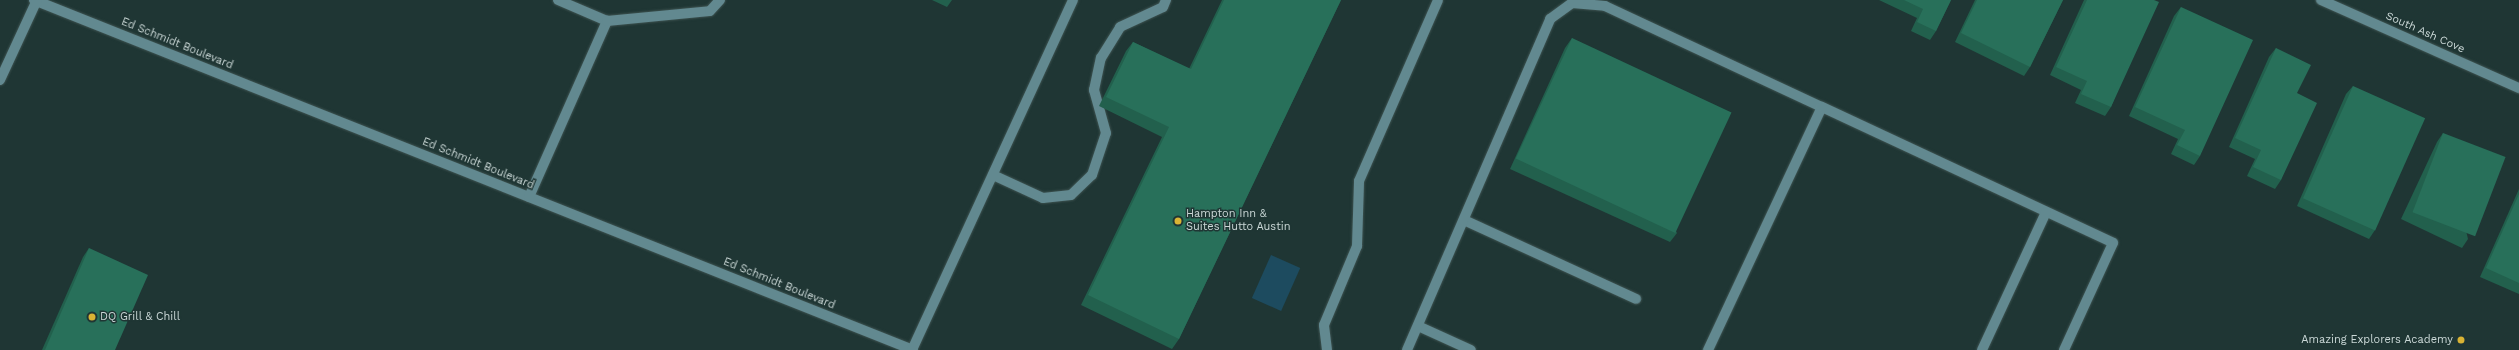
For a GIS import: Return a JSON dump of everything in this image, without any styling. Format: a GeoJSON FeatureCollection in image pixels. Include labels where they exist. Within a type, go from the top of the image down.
{"type":"FeatureCollection","features":[{"type":"Feature","properties":{"kind":"street"},"geometry":{"type":"LineString","coordinates":[[0,80],[36,0]]}},
{"type":"Feature","properties":{"kind":"street","name":"Ed Schmidt Boulevard"},"geometry":{"type":"LineString","coordinates":[[36,0],[912,350]]}},
{"type":"Feature","properties":{"kind":"street"},"geometry":{"type":"LineString","coordinates":[[558,0],[607,21],[710,11],[720,0]]}},
{"type":"Feature","properties":{"kind":"street"},"geometry":{"type":"LineString","coordinates":[[912,350],[1073,0]]}},
{"type":"Feature","properties":{"kind":"street"},"geometry":{"type":"LineString","coordinates":[[993,175],[1043,198],[1072,195],[1092,175],[1106,134],[1094,90],[1102,58],[1120,27],[1163,7],[1166,0]]}},
{"type":"Feature","properties":{"kind":"street"},"geometry":{"type":"LineString","coordinates":[[1327,350],[1324,325],[1357,246],[1359,182],[1438,0]]}},
{"type":"Feature","properties":{"kind":"street","name":"South Ash Cove"},"geometry":{"type":"LineString","coordinates":[[2321,0],[2519,88]]}},
{"type":"Feature","properties":{"kind":"street"},"geometry":{"type":"LineString","coordinates":[[1407,350],[1466,221],[1550,19],[1572,3],[1605,6],[2113,244],[2064,350]]}},
{"type":"Feature","properties":{"kind":"street"},"geometry":{"type":"LineString","coordinates":[[529,197],[607,21]]}},
{"type":"Feature","properties":{"kind":"street"},"geometry":{"type":"LineString","coordinates":[[1708,350],[1822,107]]}},
{"type":"Feature","properties":{"kind":"street"},"geometry":{"type":"LineString","coordinates":[[1982,350],[2046,212]]}},
{"type":"Feature","properties":{"kind":"street"},"geometry":{"type":"LineString","coordinates":[[1466,221],[1636,300]]}},
{"type":"Feature","properties":{"kind":"street"},"geometry":{"type":"LineString","coordinates":[[1418,326],[1471,350]]}},
{"type":"Feature","properties":{"kind":"water"},"geometry":{"type":"Polygon","coordinates":[[[1271,255],[1300,268],[1281,311],[1252,298],[1271,255]]]}},
{"type":"Feature","properties":{"kind":"building","name":"Hampton Inn & Suites Hutto Austin"},"geometry":{"type":"Polygon","coordinates":[[[1224,0],[1341,0],[1179,339],[1088,295],[1169,127],[1106,97],[1133,42],[1191,69],[1224,0]]]}},
{"type":"Feature","properties":{"kind":"building"},"geometry":{"type":"Polygon","coordinates":[[[1904,0],[1951,0],[1936,31],[1917,22],[1923,9],[1904,0]]]}},
{"type":"Feature","properties":{"kind":"building"},"geometry":{"type":"Polygon","coordinates":[[[1977,0],[2063,0],[2030,67],[1961,33],[1977,0]]]}},
{"type":"Feature","properties":{"kind":"building"},"geometry":{"type":"Polygon","coordinates":[[[2087,0],[2154,0],[2159,2],[2111,107],[2081,94],[2087,81],[2056,67],[2087,0]]]}},
{"type":"Feature","properties":{"kind":"building"},"geometry":{"type":"Polygon","coordinates":[[[2181,7],[2253,40],[2200,156],[2177,145],[2185,130],[2135,107],[2181,7]]]}},
{"type":"Feature","properties":{"kind":"building"},"geometry":{"type":"Polygon","coordinates":[[[1572,38],[1732,112],[1675,233],[1516,159],[1572,38]]]}},
{"type":"Feature","properties":{"kind":"building"},"geometry":{"type":"Polygon","coordinates":[[[2276,48],[2311,65],[2297,93],[2317,103],[2281,180],[2253,167],[2261,150],[2235,138],[2276,48]]]}},
{"type":"Feature","properties":{"kind":"building"},"geometry":{"type":"Polygon","coordinates":[[[2353,86],[2425,118],[2375,230],[2303,198],[2353,86]]]}},
{"type":"Feature","properties":{"kind":"building"},"geometry":{"type":"Polygon","coordinates":[[[2443,133],[2506,157],[2475,236],[2413,212],[2443,133]]]}},
{"type":"Feature","properties":{"kind":"building"},"geometry":{"type":"Polygon","coordinates":[[[2519,194],[2519,283],[2486,268],[2519,194]]]}},
{"type":"Feature","properties":{"kind":"building","name":"DQ Grill & Chill"},"geometry":{"type":"Polygon","coordinates":[[[89,248],[148,275],[115,350],[45,350],[89,248]]]}},
{"type":"Feature","properties":{"kind":"place","name":"Hampton Inn & Suites Hutto Austin"},"geometry":{"type":"Point","coordinates":[1178,221]}},
{"type":"Feature","properties":{"kind":"place","name":"DQ Grill & Chill"},"geometry":{"type":"Point","coordinates":[92,317]}},
{"type":"Feature","properties":{"kind":"place","name":"Amazing Explorers Academy"},"geometry":{"type":"Point","coordinates":[2461,340]}}]}
